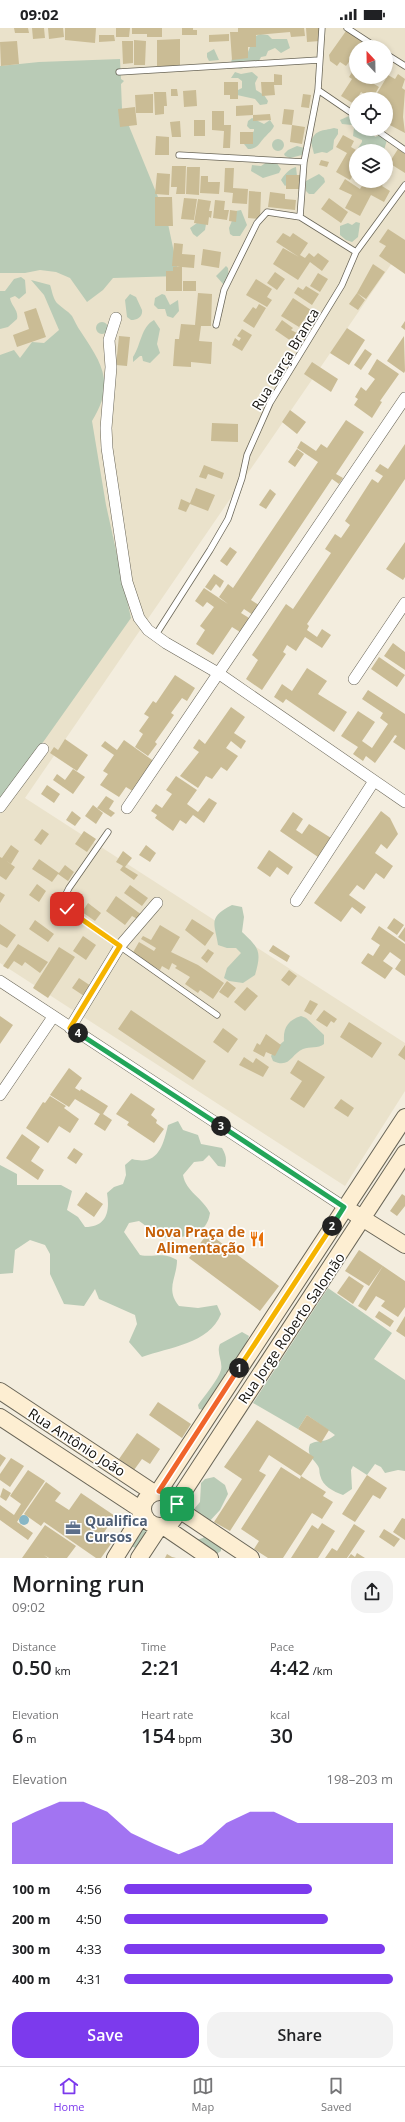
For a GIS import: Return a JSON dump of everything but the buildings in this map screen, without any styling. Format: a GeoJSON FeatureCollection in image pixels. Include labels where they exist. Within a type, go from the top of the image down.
{"type":"FeatureCollection","features":[{"type":"Feature","properties":{"kind":"main road","name":"Rua Jorge Roberto Salomão"},"geometry":{"type":"LineString","coordinates":[[156,1492],[405,1117]]}},
{"type":"Feature","properties":{"kind":"main road","name":"Rua Jorge Roberto Salomão"},"geometry":{"type":"LineString","coordinates":[[177,1506],[405,1153]]}},
{"type":"Feature","properties":{"kind":"main road"},"geometry":{"type":"LineString","coordinates":[[344,1207],[405,1244]]}},
{"type":"Feature","properties":{"kind":"main road","name":"Rua Antônio João"},"geometry":{"type":"LineString","coordinates":[[0,1391],[75,1441],[156,1492]]}},
{"type":"Feature","properties":{"kind":"main road","name":"Rua Antônio João"},"geometry":{"type":"LineString","coordinates":[[0,1417],[143,1512]]}},
{"type":"Feature","properties":{"kind":"main road"},"geometry":{"type":"LineString","coordinates":[[64,1459],[75,1441]]}},
{"type":"Feature","properties":{"kind":"main road"},"geometry":{"type":"LineString","coordinates":[[115,1558],[143,1512],[145,1500],[156,1492],[170,1494],[177,1506],[251,1558]]}},
{"type":"Feature","properties":{"kind":"main road"},"geometry":{"type":"LineString","coordinates":[[139,1558],[162,1526],[173,1520],[177,1506]]}},
{"type":"Feature","properties":{"kind":"main road"},"geometry":{"type":"LineString","coordinates":[[143,1512],[148,1521],[162,1526],[210,1558]]}},
{"type":"Feature","properties":{"kind":"street"},"geometry":{"type":"LineString","coordinates":[[116,318],[110,340],[110,383],[106,428],[110,471],[127,582],[139,618],[148,630],[155,636],[218,672],[405,802]]}},
{"type":"Feature","properties":{"kind":"street"},"geometry":{"type":"LineString","coordinates":[[127,808],[405,398]]}},
{"type":"Feature","properties":{"kind":"street"},"geometry":{"type":"LineString","coordinates":[[354,679],[405,603]]}},
{"type":"Feature","properties":{"kind":"street"},"geometry":{"type":"LineString","coordinates":[[0,807],[43,749]]}},
{"type":"Feature","properties":{"kind":"street"},"geometry":{"type":"LineString","coordinates":[[296,901],[374,781]]}},
{"type":"Feature","properties":{"kind":"street"},"geometry":{"type":"LineString","coordinates":[[70,1028],[120,946],[157,903]]}},
{"type":"Feature","properties":{"kind":"street"},"geometry":{"type":"LineString","coordinates":[[0,981],[344,1207]]}},
{"type":"Feature","properties":{"kind":"street"},"geometry":{"type":"LineString","coordinates":[[0,1095],[53,1017]]}},
{"type":"Feature","properties":{"kind":"lane"},"geometry":{"type":"LineString","coordinates":[[300,217],[304,162],[318,90],[322,28]]}},
{"type":"Feature","properties":{"kind":"lane"},"geometry":{"type":"LineString","coordinates":[[347,28],[365,40]]}},
{"type":"Feature","properties":{"kind":"lane"},"geometry":{"type":"LineString","coordinates":[[393,58],[405,66]]}},
{"type":"Feature","properties":{"kind":"lane"},"geometry":{"type":"LineString","coordinates":[[119,72],[319,60]]}},
{"type":"Feature","properties":{"kind":"lane"},"geometry":{"type":"LineString","coordinates":[[318,90],[349,111]]}},
{"type":"Feature","properties":{"kind":"lane"},"geometry":{"type":"LineString","coordinates":[[384,136],[405,150]]}},
{"type":"Feature","properties":{"kind":"lane"},"geometry":{"type":"LineString","coordinates":[[179,156],[304,162]]}},
{"type":"Feature","properties":{"kind":"lane","name":"Rua Garça Branca"},"geometry":{"type":"LineString","coordinates":[[155,636],[228,519],[242,478],[247,456],[270,403],[339,291],[356,252],[405,185]]}},
{"type":"Feature","properties":{"kind":"lane"},"geometry":{"type":"LineString","coordinates":[[216,325],[224,290],[257,223],[267,212],[300,217],[356,252]]}},
{"type":"Feature","properties":{"kind":"lane"},"geometry":{"type":"LineString","coordinates":[[108,832],[69,888],[64,898],[67,909],[217,1015]]}},
{"type":"Feature","properties":{"kind":"shaded area"},"geometry":{"type":"Polygon","coordinates":[[[0,28],[405,28],[405,244],[25,798],[405,1043],[405,1091],[345,1186],[0,963],[0,28]]]}},
{"type":"Feature","properties":{"kind":"green space"},"geometry":{"type":"Polygon","coordinates":[[[260,34],[268,35],[272,39],[287,39],[290,48],[281,53],[275,48],[268,51],[266,56],[261,57],[259,61],[241,69],[233,67],[231,63],[233,54],[248,52],[254,37],[260,34]]]}},
{"type":"Feature","properties":{"kind":"green space"},"geometry":{"type":"Polygon","coordinates":[[[214,49],[219,60],[209,61],[207,53],[214,49]]]}},
{"type":"Feature","properties":{"kind":"green space"},"geometry":{"type":"Polygon","coordinates":[[[120,59],[121,79],[124,81],[121,84],[122,109],[167,219],[179,276],[113,278],[103,290],[87,302],[70,278],[56,272],[40,270],[25,273],[0,273],[0,66],[39,62],[120,59]]]}},
{"type":"Feature","properties":{"kind":"green space"},"geometry":{"type":"Polygon","coordinates":[[[235,72],[241,74],[252,72],[258,77],[255,83],[256,90],[264,95],[268,101],[267,104],[260,105],[255,99],[237,95],[238,90],[242,88],[242,81],[238,78],[231,78],[235,72]]]}},
{"type":"Feature","properties":{"kind":"green space"},"geometry":{"type":"Polygon","coordinates":[[[349,116],[349,125],[342,124],[340,120],[349,116]]]}},
{"type":"Feature","properties":{"kind":"green space"},"geometry":{"type":"Polygon","coordinates":[[[252,118],[264,124],[270,120],[274,126],[255,148],[248,149],[244,144],[254,131],[254,129],[250,129],[247,126],[248,121],[252,118]]]}},
{"type":"Feature","properties":{"kind":"green space"},"geometry":{"type":"Polygon","coordinates":[[[334,128],[338,129],[338,134],[334,140],[333,149],[327,153],[322,152],[314,154],[311,142],[315,135],[320,131],[334,128]]]}},
{"type":"Feature","properties":{"kind":"green space"},"geometry":{"type":"Polygon","coordinates":[[[353,136],[384,136],[387,140],[386,144],[361,144],[362,140],[353,136]]]}},
{"type":"Feature","properties":{"kind":"green space"},"geometry":{"type":"Polygon","coordinates":[[[280,139],[283,140],[283,150],[276,151],[273,150],[272,143],[273,140],[280,139]]]}},
{"type":"Feature","properties":{"kind":"green space"},"geometry":{"type":"Polygon","coordinates":[[[297,146],[304,148],[302,155],[290,158],[285,156],[284,154],[288,150],[297,146]]]}},
{"type":"Feature","properties":{"kind":"green space"},"geometry":{"type":"Polygon","coordinates":[[[267,162],[276,162],[281,169],[279,173],[263,178],[251,171],[252,165],[261,166],[267,162]]]}},
{"type":"Feature","properties":{"kind":"green space"},"geometry":{"type":"Polygon","coordinates":[[[296,167],[297,176],[285,186],[281,180],[289,170],[296,167]]]}},
{"type":"Feature","properties":{"kind":"green space"},"geometry":{"type":"Polygon","coordinates":[[[319,174],[324,178],[325,182],[314,194],[309,194],[306,191],[306,181],[319,174]]]}},
{"type":"Feature","properties":{"kind":"green space"},"geometry":{"type":"Polygon","coordinates":[[[241,210],[247,225],[240,236],[233,236],[230,234],[229,228],[236,211],[241,210]]]}},
{"type":"Feature","properties":{"kind":"green space"},"geometry":{"type":"Polygon","coordinates":[[[356,222],[360,223],[358,237],[352,242],[346,240],[340,235],[340,226],[348,223],[352,225],[356,222]]]}},
{"type":"Feature","properties":{"kind":"green space"},"geometry":{"type":"Polygon","coordinates":[[[197,223],[206,224],[205,230],[197,237],[193,234],[190,228],[197,223]]]}},
{"type":"Feature","properties":{"kind":"green space"},"geometry":{"type":"Polygon","coordinates":[[[226,266],[228,268],[229,280],[224,285],[216,276],[226,266]]]}},
{"type":"Feature","properties":{"kind":"green space"},"geometry":{"type":"Polygon","coordinates":[[[21,277],[25,280],[26,293],[19,299],[15,296],[10,298],[17,313],[17,319],[8,327],[0,329],[0,291],[5,291],[14,279],[21,277]]]}},
{"type":"Feature","properties":{"kind":"green space"},"geometry":{"type":"Polygon","coordinates":[[[31,280],[50,285],[55,300],[72,316],[89,344],[100,365],[103,375],[103,396],[92,421],[106,505],[131,618],[0,803],[0,355],[14,350],[20,358],[32,342],[44,343],[59,330],[44,295],[31,280]]]}},
{"type":"Feature","properties":{"kind":"green space"},"geometry":{"type":"Polygon","coordinates":[[[130,294],[136,297],[142,310],[141,316],[133,320],[127,317],[125,300],[130,294]]]}},
{"type":"Feature","properties":{"kind":"green space"},"geometry":{"type":"Polygon","coordinates":[[[162,294],[165,295],[170,305],[178,300],[179,311],[173,318],[167,316],[165,309],[158,309],[154,305],[155,298],[162,294]]]}},
{"type":"Feature","properties":{"kind":"green space"},"geometry":{"type":"Polygon","coordinates":[[[154,320],[160,329],[157,344],[160,353],[150,363],[143,361],[142,356],[133,362],[133,357],[146,327],[154,320]]]}},
{"type":"Feature","properties":{"kind":"green space"},"geometry":{"type":"Polygon","coordinates":[[[102,322],[106,324],[108,328],[106,332],[102,334],[98,332],[96,328],[98,324],[102,322]]]}},
{"type":"Feature","properties":{"kind":"green space"},"geometry":{"type":"Polygon","coordinates":[[[232,905],[242,907],[244,917],[242,932],[258,950],[255,975],[243,983],[229,981],[224,978],[227,968],[241,953],[236,948],[227,948],[218,945],[214,922],[219,914],[232,905]]]}},
{"type":"Feature","properties":{"kind":"green space"},"geometry":{"type":"Polygon","coordinates":[[[301,1016],[306,1018],[324,1035],[324,1044],[303,1049],[287,1062],[279,1063],[273,1061],[271,1056],[276,1048],[284,1041],[284,1032],[287,1025],[301,1016]]]}},
{"type":"Feature","properties":{"kind":"green space"},"geometry":{"type":"Polygon","coordinates":[[[178,1121],[183,1130],[198,1135],[201,1144],[222,1148],[225,1155],[225,1167],[218,1166],[209,1155],[203,1161],[194,1162],[183,1175],[191,1191],[203,1203],[210,1213],[208,1222],[198,1231],[178,1238],[167,1238],[160,1236],[139,1221],[129,1223],[124,1232],[140,1255],[163,1255],[177,1260],[172,1289],[175,1300],[179,1306],[198,1308],[217,1305],[221,1314],[215,1324],[198,1338],[176,1347],[142,1357],[129,1342],[137,1324],[135,1315],[99,1299],[95,1289],[84,1306],[64,1304],[50,1274],[50,1254],[45,1245],[30,1240],[15,1250],[13,1273],[0,1274],[0,1165],[17,1174],[17,1185],[61,1185],[72,1191],[67,1210],[78,1217],[85,1227],[92,1226],[98,1224],[105,1217],[108,1206],[107,1193],[114,1187],[123,1184],[126,1175],[125,1165],[132,1159],[148,1160],[153,1157],[161,1147],[168,1125],[178,1121]]]}},
{"type":"Feature","properties":{"kind":"green space"},"geometry":{"type":"Polygon","coordinates":[[[328,1288],[392,1333],[374,1359],[405,1380],[405,1471],[398,1470],[385,1473],[381,1467],[375,1464],[367,1475],[353,1466],[351,1470],[352,1489],[343,1495],[332,1490],[323,1483],[319,1467],[309,1454],[310,1444],[328,1440],[335,1435],[307,1415],[298,1429],[253,1403],[328,1288]]]}},
{"type":"Feature","properties":{"kind":"green space"},"geometry":{"type":"Polygon","coordinates":[[[242,1332],[249,1336],[243,1352],[232,1371],[225,1373],[225,1377],[203,1410],[199,1409],[198,1405],[214,1383],[221,1370],[219,1351],[220,1344],[242,1332]]]}},
{"type":"Feature","properties":{"kind":"green space"},"geometry":{"type":"Polygon","coordinates":[[[214,1477],[225,1485],[228,1494],[220,1510],[207,1524],[193,1514],[194,1509],[200,1502],[201,1483],[205,1479],[214,1477]]]}},
{"type":"Feature","properties":{"kind":"green space"},"geometry":{"type":"Polygon","coordinates":[[[142,1527],[150,1533],[140,1550],[131,1546],[142,1527]]]}},
{"type":"Feature","properties":{"kind":"green space"},"geometry":{"type":"Polygon","coordinates":[[[206,1534],[221,1544],[221,1551],[215,1555],[196,1540],[203,1538],[206,1534]]]}},
{"type":"Feature","properties":{"kind":"water"},"geometry":{"type":"Polygon","coordinates":[[[22,1515],[26,1515],[29,1520],[26,1525],[22,1525],[19,1522],[19,1518],[22,1515]]]}},
{"type":"Feature","properties":{"kind":"place","name":"Nova Praça de Alimentação"},"geometry":{"type":"Point","coordinates":[257,1239]}},
{"type":"Feature","properties":{"kind":"place","name":"Qualifica Cursos"},"geometry":{"type":"Point","coordinates":[73,1528]}},
{"type":"Feature","properties":{"kind":"route"},"geometry":{"type":"LineString","coordinates":[[67,909],[120,946],[70,1028],[344,1207],[159,1491],[170,1494],[177,1504]]}}]}
